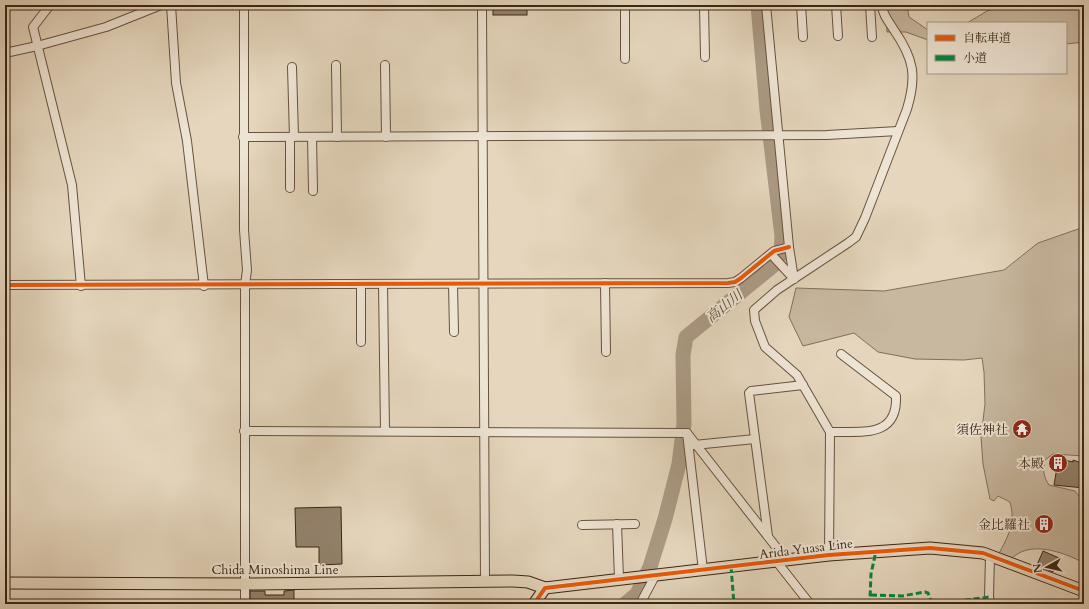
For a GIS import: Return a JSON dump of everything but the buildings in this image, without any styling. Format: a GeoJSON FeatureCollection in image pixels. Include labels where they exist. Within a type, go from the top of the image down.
{"type":"FeatureCollection","features":[{"type":"Feature","properties":{"kind":"main road","name":"Arida Yuasa Line"},"geometry":{"type":"LineString","coordinates":[[545,588],[829,555],[930,548],[971,551],[990,556],[1084,591]]}},
{"type":"Feature","properties":{"kind":"main road","name":"Chida Minoshima Line"},"geometry":{"type":"LineString","coordinates":[[5,583],[245,584],[522,581],[545,588]]}},
{"type":"Feature","properties":{"kind":"main road"},"geometry":{"type":"LineString","coordinates":[[534,604],[545,588]]}},
{"type":"Feature","properties":{"kind":"street"},"geometry":{"type":"LineString","coordinates":[[50,5],[33,27],[72,185],[81,286]]}},
{"type":"Feature","properties":{"kind":"street"},"geometry":{"type":"LineString","coordinates":[[5,53],[106,27],[161,5]]}},
{"type":"Feature","properties":{"kind":"street"},"geometry":{"type":"LineString","coordinates":[[171,5],[176,83],[186,141],[204,286]]}},
{"type":"Feature","properties":{"kind":"street"},"geometry":{"type":"LineString","coordinates":[[244,5],[244,230],[247,270],[245,285],[244,430],[245,604]]}},
{"type":"Feature","properties":{"kind":"street"},"geometry":{"type":"LineString","coordinates":[[482,5],[485,581]]}},
{"type":"Feature","properties":{"kind":"street"},"geometry":{"type":"LineString","coordinates":[[625,5],[625,59]]}},
{"type":"Feature","properties":{"kind":"street"},"geometry":{"type":"LineString","coordinates":[[704,5],[705,57]]}},
{"type":"Feature","properties":{"kind":"street"},"geometry":{"type":"LineString","coordinates":[[766,5],[789,247],[794,279]]}},
{"type":"Feature","properties":{"kind":"street"},"geometry":{"type":"LineString","coordinates":[[801,5],[803,37]]}},
{"type":"Feature","properties":{"kind":"street"},"geometry":{"type":"LineString","coordinates":[[836,5],[838,36]]}},
{"type":"Feature","properties":{"kind":"street"},"geometry":{"type":"LineString","coordinates":[[870,5],[872,37]]}},
{"type":"Feature","properties":{"kind":"street"},"geometry":{"type":"LineString","coordinates":[[829,555],[830,432],[798,375],[765,347],[754,314],[757,306],[794,279],[839,250],[856,236],[865,218],[912,94],[914,70],[909,55],[886,17],[882,5]]}},
{"type":"Feature","properties":{"kind":"street"},"geometry":{"type":"LineString","coordinates":[[336,65],[337,137]]}},
{"type":"Feature","properties":{"kind":"street"},"geometry":{"type":"LineString","coordinates":[[386,65],[386,137]]}},
{"type":"Feature","properties":{"kind":"street"},"geometry":{"type":"LineString","coordinates":[[290,188],[292,67]]}},
{"type":"Feature","properties":{"kind":"street"},"geometry":{"type":"LineString","coordinates":[[243,137],[778,135],[851,134],[898,131]]}},
{"type":"Feature","properties":{"kind":"street"},"geometry":{"type":"LineString","coordinates":[[312,137],[313,191]]}},
{"type":"Feature","properties":{"kind":"street"},"geometry":{"type":"LineString","coordinates":[[5,285],[204,286],[734,282],[777,250],[789,247]]}},
{"type":"Feature","properties":{"kind":"street"},"geometry":{"type":"LineString","coordinates":[[771,254],[794,279]]}},
{"type":"Feature","properties":{"kind":"street"},"geometry":{"type":"LineString","coordinates":[[605,283],[606,352]]}},
{"type":"Feature","properties":{"kind":"street"},"geometry":{"type":"LineString","coordinates":[[361,284],[361,342]]}},
{"type":"Feature","properties":{"kind":"street"},"geometry":{"type":"LineString","coordinates":[[383,284],[385,431]]}},
{"type":"Feature","properties":{"kind":"street"},"geometry":{"type":"LineString","coordinates":[[453,284],[454,332]]}},
{"type":"Feature","properties":{"kind":"street"},"geometry":{"type":"LineString","coordinates":[[830,432],[875,431],[890,422],[896,406],[896,396],[841,354]]}},
{"type":"Feature","properties":{"kind":"street"},"geometry":{"type":"LineString","coordinates":[[768,536],[749,393],[751,391],[803,385]]}},
{"type":"Feature","properties":{"kind":"street"},"geometry":{"type":"LineString","coordinates":[[244,430],[485,430],[687,433],[693,445],[768,536],[782,561],[810,604]]}},
{"type":"Feature","properties":{"kind":"street"},"geometry":{"type":"LineString","coordinates":[[693,445],[755,439]]}},
{"type":"Feature","properties":{"kind":"street"},"geometry":{"type":"LineString","coordinates":[[693,445],[703,570]]}},
{"type":"Feature","properties":{"kind":"street"},"geometry":{"type":"LineString","coordinates":[[617,524],[620,579]]}},
{"type":"Feature","properties":{"kind":"street"},"geometry":{"type":"LineString","coordinates":[[582,525],[635,524]]}},
{"type":"Feature","properties":{"kind":"street"},"geometry":{"type":"LineString","coordinates":[[990,556],[989,597],[991,604]]}},
{"type":"Feature","properties":{"kind":"street"},"geometry":{"type":"LineString","coordinates":[[640,604],[654,576]]}},
{"type":"Feature","properties":{"kind":"shaded area"},"geometry":{"type":"Polygon","coordinates":[[[886,5],[907,5],[909,17],[927,29],[927,40],[906,32],[887,32],[886,5]]]}},
{"type":"Feature","properties":{"kind":"shaded area"},"geometry":{"type":"Polygon","coordinates":[[[1004,5],[1084,5],[1084,42],[1067,44],[1067,22],[969,22],[987,11],[1004,5]]]}},
{"type":"Feature","properties":{"kind":"shaded area"},"geometry":{"type":"Polygon","coordinates":[[[1084,227],[1084,456],[1053,454],[1045,460],[1044,470],[1049,485],[1075,491],[1083,501],[1084,563],[1056,552],[1036,549],[1027,550],[1010,560],[998,555],[1008,536],[1012,509],[1010,502],[998,496],[994,501],[990,499],[983,464],[981,437],[985,404],[982,358],[964,360],[915,359],[878,352],[854,333],[803,346],[789,317],[796,288],[884,291],[1004,270],[1038,243],[1084,227]]]}},
{"type":"Feature","properties":{"kind":"waterway","name":"高山川"},"geometry":{"type":"LineString","coordinates":[[625,604],[637,594],[650,567],[665,519],[679,464],[684,424],[683,355],[686,337],[774,265],[781,254],[782,236],[767,110],[758,5]]}},
{"type":"Feature","properties":{"kind":"marked path"},"geometry":{"type":"LineString","coordinates":[[866,604],[870,599],[871,574],[876,551]]}},
{"type":"Feature","properties":{"kind":"marked path"},"geometry":{"type":"LineString","coordinates":[[731,567],[734,604]]}},
{"type":"Feature","properties":{"kind":"marked path"},"geometry":{"type":"LineString","coordinates":[[871,595],[902,596],[925,592],[928,593],[931,601],[936,604]]}},
{"type":"Feature","properties":{"kind":"marked path"},"geometry":{"type":"LineString","coordinates":[[938,604],[989,597]]}},
{"type":"Feature","properties":{"kind":"cycle path"},"geometry":{"type":"LineString","coordinates":[[5,285],[728,283],[735,282],[741,278],[774,251],[789,247]]}},
{"type":"Feature","properties":{"kind":"cycle path"},"geometry":{"type":"LineString","coordinates":[[534,604],[545,588],[829,555],[930,548],[983,553],[1084,591]]}},
{"type":"Feature","properties":{"kind":"place","name":"須佐神社"},"geometry":{"type":"Point","coordinates":[1022,429]}},
{"type":"Feature","properties":{"kind":"place","name":"本殿"},"geometry":{"type":"Point","coordinates":[1058,463]}},
{"type":"Feature","properties":{"kind":"place","name":"金比羅社"},"geometry":{"type":"Point","coordinates":[1044,524]}}]}
